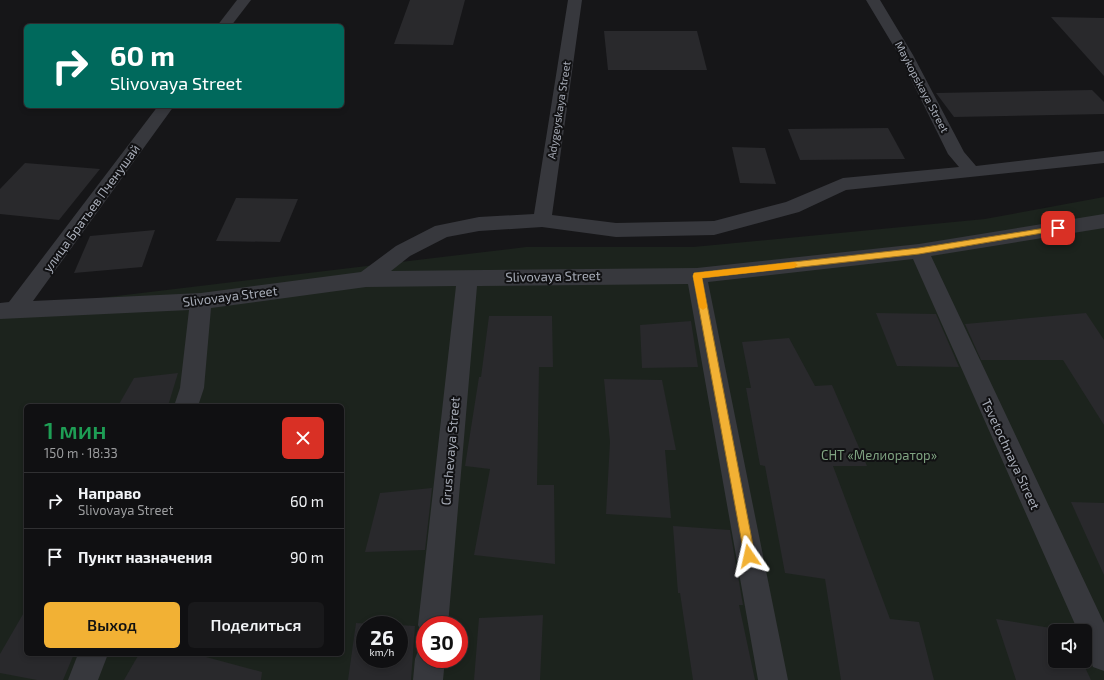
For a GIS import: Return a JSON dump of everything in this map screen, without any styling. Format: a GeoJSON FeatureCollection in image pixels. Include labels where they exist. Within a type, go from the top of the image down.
{"type":"FeatureCollection","features":[{"type":"Feature","properties":{"kind":"street"},"geometry":{"type":"LineString","coordinates":[[226,24],[244,0]]}},
{"type":"Feature","properties":{"kind":"street","name":"Adygeyskaya Street"},"geometry":{"type":"LineString","coordinates":[[542,220],[575,0]]}},
{"type":"Feature","properties":{"kind":"street","name":"Maykopskaya Street"},"geometry":{"type":"LineString","coordinates":[[873,0],[906,55],[957,154],[972,172]]}},
{"type":"Feature","properties":{"kind":"street","name":"улица Братьев Пченушай"},"geometry":{"type":"LineString","coordinates":[[8,311],[164,108]]}},
{"type":"Feature","properties":{"kind":"street"},"geometry":{"type":"LineString","coordinates":[[366,279],[403,251],[442,231],[479,224],[542,220],[616,230],[714,228],[792,207],[843,184],[972,172],[1104,157]]}},
{"type":"Feature","properties":{"kind":"street","name":"Slivovaya Street"},"geometry":{"type":"LineString","coordinates":[[8,311],[201,301],[366,279],[697,276],[919,251],[1104,221]]}},
{"type":"Feature","properties":{"kind":"street","name":"Tsvetochnaya Street"},"geometry":{"type":"LineString","coordinates":[[919,251],[1104,656]]}},
{"type":"Feature","properties":{"kind":"street"},"geometry":{"type":"LineString","coordinates":[[697,276],[772,680]]}},
{"type":"Feature","properties":{"kind":"street","name":"Grushevaya Street"},"geometry":{"type":"LineString","coordinates":[[434,616],[466,278]]}},
{"type":"Feature","properties":{"kind":"street"},"geometry":{"type":"LineString","coordinates":[[187,404],[192,388],[201,301]]}},
{"type":"Feature","properties":{"kind":"street"},"geometry":{"type":"LineString","coordinates":[[83,680],[92,656]]}},
{"type":"Feature","properties":{"kind":"street"},"geometry":{"type":"LineString","coordinates":[[428,680],[429,668]]}},
{"type":"Feature","properties":{"kind":"green space","name":"СНТ «Мелиоратор»"},"geometry":{"type":"Polygon","coordinates":[[[1104,197],[1104,680],[0,680],[0,310],[526,247],[693,247],[985,219],[1104,197]]]}},
{"type":"Feature","properties":{"kind":"building"},"geometry":{"type":"Polygon","coordinates":[[[410,0],[465,0],[453,45],[394,44],[410,0]]]}},
{"type":"Feature","properties":{"kind":"building"},"geometry":{"type":"Polygon","coordinates":[[[1051,17],[1104,18],[1104,76],[1051,17]]]}},
{"type":"Feature","properties":{"kind":"building"},"geometry":{"type":"Polygon","coordinates":[[[604,31],[697,31],[707,70],[608,70],[604,31]]]}},
{"type":"Feature","properties":{"kind":"building"},"geometry":{"type":"Polygon","coordinates":[[[1092,90],[1104,102],[1104,114],[954,117],[936,93],[1092,90]]]}},
{"type":"Feature","properties":{"kind":"building"},"geometry":{"type":"Polygon","coordinates":[[[888,128],[905,159],[800,160],[788,129],[888,128]]]}},
{"type":"Feature","properties":{"kind":"building"},"geometry":{"type":"Polygon","coordinates":[[[732,147],[765,148],[776,184],[740,183],[732,147]]]}},
{"type":"Feature","properties":{"kind":"building"},"geometry":{"type":"Polygon","coordinates":[[[25,163],[100,169],[59,220],[0,214],[0,189],[25,163]]]}},
{"type":"Feature","properties":{"kind":"building"},"geometry":{"type":"Polygon","coordinates":[[[236,198],[298,199],[280,242],[216,241],[236,198]]]}},
{"type":"Feature","properties":{"kind":"building"},"geometry":{"type":"Polygon","coordinates":[[[155,230],[142,267],[74,273],[90,236],[155,230]]]}},
{"type":"Feature","properties":{"kind":"building"},"geometry":{"type":"Polygon","coordinates":[[[876,313],[936,314],[959,367],[897,366],[876,313]]]}},
{"type":"Feature","properties":{"kind":"building"},"geometry":{"type":"Polygon","coordinates":[[[1086,313],[1104,340],[1104,425],[1063,360],[981,360],[965,324],[1086,313]]]}},
{"type":"Feature","properties":{"kind":"building"},"geometry":{"type":"Polygon","coordinates":[[[489,316],[552,316],[553,367],[539,367],[537,485],[554,485],[555,564],[474,555],[490,469],[465,466],[479,377],[481,377],[489,316]]]}},
{"type":"Feature","properties":{"kind":"building"},"geometry":{"type":"Polygon","coordinates":[[[691,321],[698,367],[642,368],[640,325],[691,321]]]}},
{"type":"Feature","properties":{"kind":"building"},"geometry":{"type":"Polygon","coordinates":[[[789,338],[815,386],[832,385],[867,466],[833,466],[890,619],[919,622],[934,680],[841,680],[825,579],[785,573],[765,466],[760,465],[746,388],[751,388],[742,342],[789,338]]]}},
{"type":"Feature","properties":{"kind":"building"},"geometry":{"type":"Polygon","coordinates":[[[178,373],[169,404],[119,404],[134,378],[178,373]]]}},
{"type":"Feature","properties":{"kind":"building"},"geometry":{"type":"Polygon","coordinates":[[[604,379],[662,380],[676,450],[665,450],[671,518],[606,514],[610,442],[604,379]]]}},
{"type":"Feature","properties":{"kind":"building"},"geometry":{"type":"Polygon","coordinates":[[[432,488],[425,550],[365,552],[380,493],[432,488]]]}},
{"type":"Feature","properties":{"kind":"building"},"geometry":{"type":"Polygon","coordinates":[[[1071,502],[1104,503],[1104,575],[1071,502]]]}},
{"type":"Feature","properties":{"kind":"building"},"geometry":{"type":"Polygon","coordinates":[[[673,526],[730,530],[743,605],[739,605],[755,680],[693,680],[680,593],[678,593],[673,526]]]}},
{"type":"Feature","properties":{"kind":"building"},"geometry":{"type":"Polygon","coordinates":[[[24,612],[24,656],[73,656],[63,680],[37,680],[0,673],[0,654],[24,612]]]}},
{"type":"Feature","properties":{"kind":"building"},"geometry":{"type":"Polygon","coordinates":[[[543,615],[540,680],[474,680],[479,618],[543,615]]]}},
{"type":"Feature","properties":{"kind":"building"},"geometry":{"type":"Polygon","coordinates":[[[996,619],[1048,628],[1048,668],[1085,668],[1091,680],[1016,680],[996,619]]]}},
{"type":"Feature","properties":{"kind":"building"},"geometry":{"type":"Polygon","coordinates":[[[356,623],[356,668],[408,668],[408,626],[415,626],[411,680],[348,680],[356,623]]]}},
{"type":"Feature","properties":{"kind":"building"},"geometry":{"type":"Polygon","coordinates":[[[138,656],[202,656],[262,672],[261,680],[124,680],[138,656]]]}},
{"type":"Feature","properties":{"kind":"slow traffic"},"geometry":{"type":"LineString","coordinates":[[703,307],[697,276],[794,265]]}},
{"type":"Feature","properties":{"kind":"route"},"geometry":{"type":"LineString","coordinates":[[749,556],[697,276],[919,251],[1058,228]]}}]}
